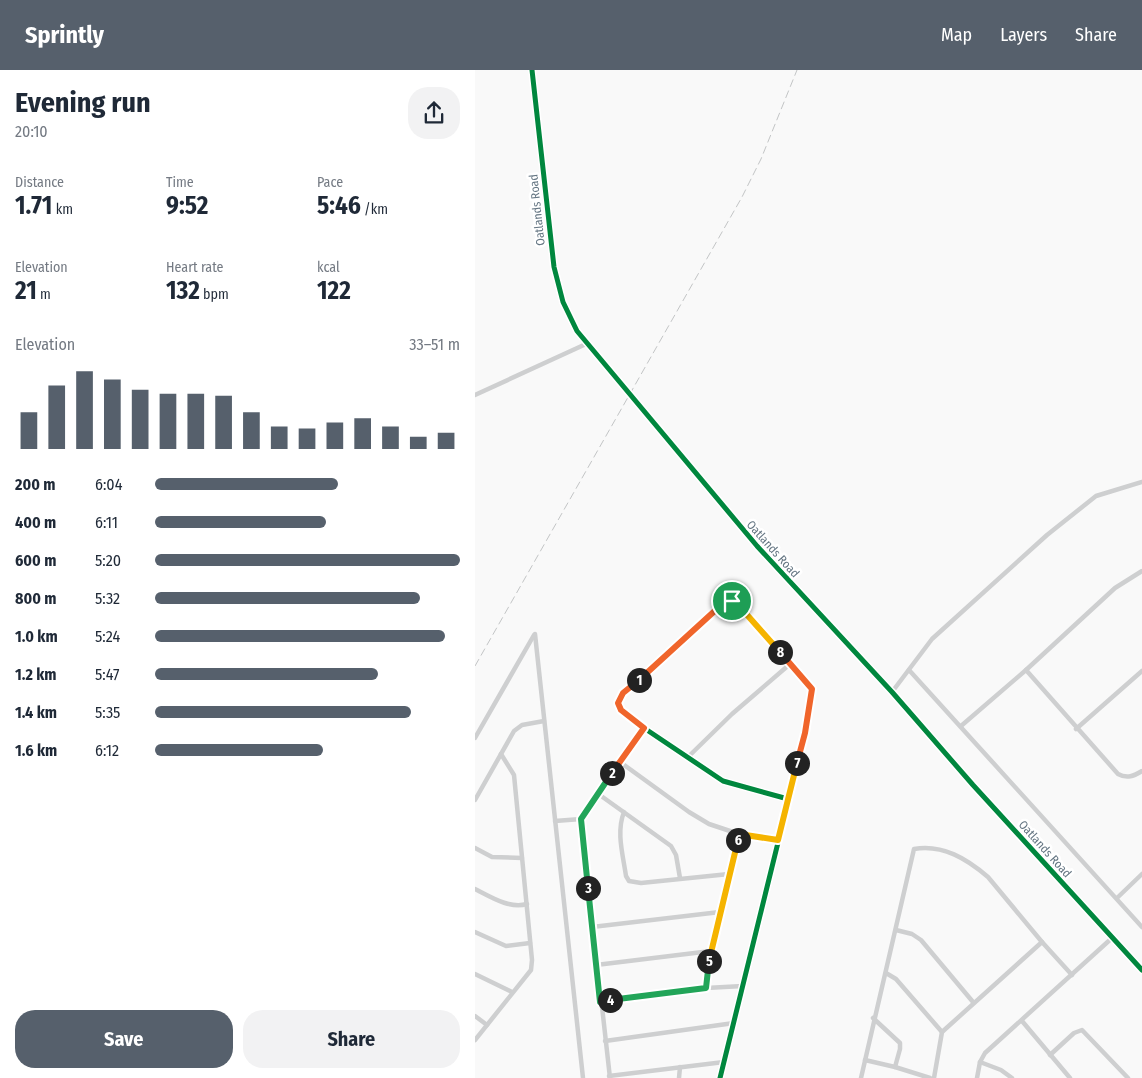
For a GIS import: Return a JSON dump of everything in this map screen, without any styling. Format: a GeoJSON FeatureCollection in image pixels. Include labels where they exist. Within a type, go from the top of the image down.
{"type":"FeatureCollection","features":[{"type":"Feature","properties":{"kind":"street","name":"Oatlands Road"},"geometry":{"type":"LineString","coordinates":[[532,70],[554,267],[563,302],[570,318],[586,344],[751,540],[892,692],[1142,970]]}},
{"type":"Feature","properties":{"kind":"street"},"geometry":{"type":"LineString","coordinates":[[475,395],[586,344]]}},
{"type":"Feature","properties":{"kind":"street"},"geometry":{"type":"LineString","coordinates":[[892,692],[932,639],[1047,535],[1090,500],[1104,493],[1142,482]]}},
{"type":"Feature","properties":{"kind":"street"},"geometry":{"type":"LineString","coordinates":[[961,726],[1026,670],[1115,588],[1142,571]]}},
{"type":"Feature","properties":{"kind":"street"},"geometry":{"type":"LineString","coordinates":[[720,1078],[805,733],[812,689],[741,608],[729,600],[621,697],[618,703],[621,710],[644,728],[729,784],[788,799]]}},
{"type":"Feature","properties":{"kind":"street"},"geometry":{"type":"LineString","coordinates":[[475,738],[535,634],[583,1078]]}},
{"type":"Feature","properties":{"kind":"street"},"geometry":{"type":"LineString","coordinates":[[687,758],[732,714],[790,664]]}},
{"type":"Feature","properties":{"kind":"street"},"geometry":{"type":"LineString","coordinates":[[909,670],[1142,927]]}},
{"type":"Feature","properties":{"kind":"street"},"geometry":{"type":"LineString","coordinates":[[1026,670],[1076,729],[1118,774],[1127,777],[1134,776],[1142,771]]}},
{"type":"Feature","properties":{"kind":"street"},"geometry":{"type":"LineString","coordinates":[[1076,729],[1142,671]]}},
{"type":"Feature","properties":{"kind":"street"},"geometry":{"type":"LineString","coordinates":[[475,800],[518,728],[544,721]]}},
{"type":"Feature","properties":{"kind":"street"},"geometry":{"type":"LineString","coordinates":[[644,728],[597,793],[581,819],[600,1002],[610,1077],[724,1062]]}},
{"type":"Feature","properties":{"kind":"street"},"geometry":{"type":"LineString","coordinates":[[475,1040],[531,970],[532,960],[514,775],[501,754]]}},
{"type":"Feature","properties":{"kind":"street"},"geometry":{"type":"LineString","coordinates":[[620,762],[685,810],[709,824],[739,834],[778,840]]}},
{"type":"Feature","properties":{"kind":"street"},"geometry":{"type":"LineString","coordinates":[[597,793],[671,846],[676,855],[680,878]]}},
{"type":"Feature","properties":{"kind":"street"},"geometry":{"type":"LineString","coordinates":[[624,812],[620,822],[620,833],[626,876],[629,881],[641,883],[729,874]]}},
{"type":"Feature","properties":{"kind":"street"},"geometry":{"type":"LineString","coordinates":[[555,821],[581,819]]}},
{"type":"Feature","properties":{"kind":"street"},"geometry":{"type":"LineString","coordinates":[[706,988],[711,951],[739,834]]}},
{"type":"Feature","properties":{"kind":"street"},"geometry":{"type":"LineString","coordinates":[[861,1078],[873,1018],[897,930],[914,849],[923,847],[953,852],[988,876],[1071,975]]}},
{"type":"Feature","properties":{"kind":"street"},"geometry":{"type":"LineString","coordinates":[[475,848],[491,857],[522,858]]}},
{"type":"Feature","properties":{"kind":"street"},"geometry":{"type":"LineString","coordinates":[[1117,898],[1142,874]]}},
{"type":"Feature","properties":{"kind":"street"},"geometry":{"type":"LineString","coordinates":[[475,889],[502,902],[520,906],[527,904]]}},
{"type":"Feature","properties":{"kind":"street"},"geometry":{"type":"LineString","coordinates":[[593,927],[720,912]]}},
{"type":"Feature","properties":{"kind":"street"},"geometry":{"type":"LineString","coordinates":[[897,930],[907,932],[921,940],[973,1002]]}},
{"type":"Feature","properties":{"kind":"street"},"geometry":{"type":"LineString","coordinates":[[475,932],[506,946],[530,943]]}},
{"type":"Feature","properties":{"kind":"street"},"geometry":{"type":"LineString","coordinates":[[977,1078],[985,1053],[1112,938]]}},
{"type":"Feature","properties":{"kind":"street"},"geometry":{"type":"LineString","coordinates":[[934,1078],[942,1032],[973,1002],[1042,942]]}},
{"type":"Feature","properties":{"kind":"street"},"geometry":{"type":"LineString","coordinates":[[596,965],[711,951]]}},
{"type":"Feature","properties":{"kind":"street"},"geometry":{"type":"LineString","coordinates":[[886,973],[896,979],[942,1032]]}},
{"type":"Feature","properties":{"kind":"street"},"geometry":{"type":"LineString","coordinates":[[475,974],[512,992]]}},
{"type":"Feature","properties":{"kind":"street"},"geometry":{"type":"LineString","coordinates":[[600,1002],[706,988],[743,986]]}},
{"type":"Feature","properties":{"kind":"street"},"geometry":{"type":"LineString","coordinates":[[475,1016],[487,1026]]}},
{"type":"Feature","properties":{"kind":"street"},"geometry":{"type":"LineString","coordinates":[[873,1018],[900,1043],[895,1067]]}},
{"type":"Feature","properties":{"kind":"street"},"geometry":{"type":"LineString","coordinates":[[1022,1021],[1070,1078]]}},
{"type":"Feature","properties":{"kind":"street"},"geometry":{"type":"LineString","coordinates":[[605,1041],[734,1023]]}},
{"type":"Feature","properties":{"kind":"street"},"geometry":{"type":"LineString","coordinates":[[1050,1055],[1074,1033],[1083,1030],[1128,1078]]}},
{"type":"Feature","properties":{"kind":"street"},"geometry":{"type":"LineString","coordinates":[[865,1060],[930,1078]]}},
{"type":"Feature","properties":{"kind":"street"},"geometry":{"type":"LineString","coordinates":[[981,1062],[1001,1070],[1012,1078]]}},
{"type":"Feature","properties":{"kind":"street"},"geometry":{"type":"LineString","coordinates":[[679,1078],[680,1068]]}},
{"type":"Feature","properties":{"kind":"railway"},"geometry":{"type":"LineString","coordinates":[[475,666],[742,197],[761,159],[797,70]]}},
{"type":"Feature","properties":{"kind":"cycle path"},"geometry":{"type":"LineString","coordinates":[[532,70],[554,267],[563,302],[577,331],[757,546],[892,692],[973,785],[1142,970]]}},
{"type":"Feature","properties":{"kind":"cycle path"},"geometry":{"type":"LineString","coordinates":[[720,1078],[805,733],[812,689],[741,608],[729,600],[624,693],[619,700],[619,707],[644,728],[723,781],[788,799]]}},
{"type":"Feature","properties":{"kind":"route"},"geometry":{"type":"LineString","coordinates":[[729,600],[732,601],[741,608],[812,689],[805,733],[778,840],[739,834],[706,977],[706,988],[600,1002],[581,819],[597,793],[644,728],[621,710],[618,703],[623,693],[719,607],[729,600]]}}]}
